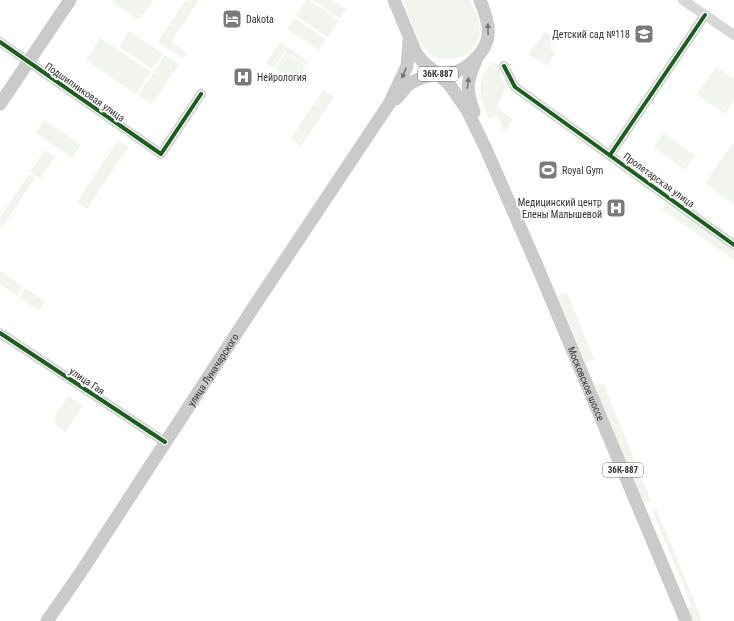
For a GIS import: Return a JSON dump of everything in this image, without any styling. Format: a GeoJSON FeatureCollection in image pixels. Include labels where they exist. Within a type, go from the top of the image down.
{"type":"FeatureCollection","features":[{"type":"Feature","properties":{"kind":"main road"},"geometry":{"type":"LineString","coordinates":[[0,104],[70,0]]}},
{"type":"Feature","properties":{"kind":"main road","name":"Московское шоссе"},"geometry":{"type":"LineString","coordinates":[[394,0],[419,57],[449,84],[461,100],[485,147],[538,268],[686,621]]}},
{"type":"Feature","properties":{"kind":"main road","name":"Московское шоссе"},"geometry":{"type":"LineString","coordinates":[[438,75],[463,69],[477,57],[486,45],[489,32],[487,18],[480,0]]}},
{"type":"Feature","properties":{"kind":"main road","name":"улица Луначарского"},"geometry":{"type":"LineString","coordinates":[[47,621],[389,104],[407,66],[410,39]]}},
{"type":"Feature","properties":{"kind":"main road","name":"Московское шоссе"},"geometry":{"type":"LineString","coordinates":[[477,57],[469,76],[468,93],[485,147]]}},
{"type":"Feature","properties":{"kind":"main road","name":"улица Луначарского"},"geometry":{"type":"LineString","coordinates":[[379,119],[410,84],[422,78],[438,75]]}},
{"type":"Feature","properties":{"kind":"street"},"geometry":{"type":"LineString","coordinates":[[683,0],[734,35]]}},
{"type":"Feature","properties":{"kind":"street"},"geometry":{"type":"LineString","coordinates":[[610,154],[705,15]]}},
{"type":"Feature","properties":{"kind":"street","name":"Подшипниковая улица"},"geometry":{"type":"LineString","coordinates":[[0,42],[161,154],[201,94]]}},
{"type":"Feature","properties":{"kind":"street","name":"Пролетарская улица"},"geometry":{"type":"LineString","coordinates":[[504,66],[515,87],[610,154],[734,245]]}},
{"type":"Feature","properties":{"kind":"street","name":"улица Гая"},"geometry":{"type":"LineString","coordinates":[[0,333],[165,442]]}},
{"type":"Feature","properties":{"kind":"shaded area"},"geometry":{"type":"Polygon","coordinates":[[[114,0],[153,0],[139,20],[112,2],[114,0]]]}},
{"type":"Feature","properties":{"kind":"shaded area"},"geometry":{"type":"Polygon","coordinates":[[[186,0],[199,0],[171,42],[187,53],[183,59],[158,42],[186,0]]]}},
{"type":"Feature","properties":{"kind":"shaded area"},"geometry":{"type":"Polygon","coordinates":[[[307,0],[339,20],[327,37],[296,16],[307,0]]]}},
{"type":"Feature","properties":{"kind":"shaded area"},"geometry":{"type":"Polygon","coordinates":[[[313,0],[333,0],[346,9],[340,18],[313,0]]]}},
{"type":"Feature","properties":{"kind":"shaded area"},"geometry":{"type":"Polygon","coordinates":[[[403,0],[470,0],[479,24],[480,32],[478,40],[469,52],[456,59],[449,60],[436,57],[429,53],[421,44],[403,0]]]}},
{"type":"Feature","properties":{"kind":"shaded area"},"geometry":{"type":"Polygon","coordinates":[[[294,18],[326,39],[319,50],[287,29],[294,18]]]}},
{"type":"Feature","properties":{"kind":"shaded area"},"geometry":{"type":"Polygon","coordinates":[[[129,31],[163,54],[152,69],[119,47],[129,31]]]}},
{"type":"Feature","properties":{"kind":"shaded area"},"geometry":{"type":"Polygon","coordinates":[[[545,32],[556,40],[550,48],[556,53],[547,66],[529,54],[545,32]]]}},
{"type":"Feature","properties":{"kind":"shaded area"},"geometry":{"type":"Polygon","coordinates":[[[100,38],[151,72],[136,94],[86,60],[100,38]]]}},
{"type":"Feature","properties":{"kind":"shaded area"},"geometry":{"type":"Polygon","coordinates":[[[280,42],[309,62],[307,65],[285,51],[274,68],[266,63],[280,42]]]}},
{"type":"Feature","properties":{"kind":"shaded area"},"geometry":{"type":"Polygon","coordinates":[[[286,52],[306,66],[295,82],[275,69],[286,52]]]}},
{"type":"Feature","properties":{"kind":"shaded area"},"geometry":{"type":"Polygon","coordinates":[[[165,55],[179,64],[152,104],[139,95],[165,55]]]}},
{"type":"Feature","properties":{"kind":"shaded area"},"geometry":{"type":"Polygon","coordinates":[[[492,62],[500,66],[502,74],[500,76],[506,86],[497,107],[513,119],[505,131],[503,130],[498,116],[488,118],[481,95],[480,89],[483,76],[486,69],[492,62]]]}},
{"type":"Feature","properties":{"kind":"shaded area"},"geometry":{"type":"Polygon","coordinates":[[[716,67],[734,79],[734,100],[725,114],[697,94],[716,67]]]}},
{"type":"Feature","properties":{"kind":"shaded area"},"geometry":{"type":"Polygon","coordinates":[[[323,90],[334,97],[301,146],[291,139],[323,90]]]}},
{"type":"Feature","properties":{"kind":"shaded area"},"geometry":{"type":"Polygon","coordinates":[[[44,120],[81,145],[72,158],[36,133],[44,120]]]}},
{"type":"Feature","properties":{"kind":"shaded area"},"geometry":{"type":"Polygon","coordinates":[[[664,133],[695,156],[685,170],[654,147],[664,133]]]}},
{"type":"Feature","properties":{"kind":"shaded area"},"geometry":{"type":"Polygon","coordinates":[[[118,140],[128,147],[87,209],[77,202],[118,140]]]}},
{"type":"Feature","properties":{"kind":"shaded area"},"geometry":{"type":"Polygon","coordinates":[[[734,141],[733,178],[734,205],[705,183],[734,141]]]}},
{"type":"Feature","properties":{"kind":"shaded area"},"geometry":{"type":"Polygon","coordinates":[[[45,150],[55,157],[40,179],[30,172],[45,150]]]}},
{"type":"Feature","properties":{"kind":"shaded area"},"geometry":{"type":"Polygon","coordinates":[[[29,174],[35,178],[2,228],[0,227],[0,217],[29,174]]]}},
{"type":"Feature","properties":{"kind":"shaded area"},"geometry":{"type":"Polygon","coordinates":[[[667,201],[734,248],[734,260],[662,209],[667,201]]]}},
{"type":"Feature","properties":{"kind":"shaded area"},"geometry":{"type":"Polygon","coordinates":[[[0,271],[23,287],[17,296],[0,284],[0,271]]]}},
{"type":"Feature","properties":{"kind":"shaded area"},"geometry":{"type":"Polygon","coordinates":[[[25,288],[45,301],[39,311],[19,297],[25,288]]]}},
{"type":"Feature","properties":{"kind":"shaded area"},"geometry":{"type":"Polygon","coordinates":[[[567,293],[594,360],[585,363],[558,296],[567,293]]]}},
{"type":"Feature","properties":{"kind":"shaded area"},"geometry":{"type":"Polygon","coordinates":[[[603,383],[651,501],[642,504],[594,386],[603,383]]]}},
{"type":"Feature","properties":{"kind":"shaded area"},"geometry":{"type":"Polygon","coordinates":[[[68,396],[83,406],[65,432],[59,428],[55,422],[56,415],[68,396]]]}},
{"type":"Feature","properties":{"kind":"shaded area"},"geometry":{"type":"Polygon","coordinates":[[[656,508],[701,617],[701,621],[693,621],[687,609],[692,606],[652,510],[656,508]]]}},
{"type":"Feature","properties":{"kind":"cycle path"},"geometry":{"type":"LineString","coordinates":[[610,155],[705,15]]}},
{"type":"Feature","properties":{"kind":"cycle path"},"geometry":{"type":"LineString","coordinates":[[0,42],[161,154],[201,94]]}},
{"type":"Feature","properties":{"kind":"cycle path"},"geometry":{"type":"LineString","coordinates":[[504,66],[515,87],[734,245]]}},
{"type":"Feature","properties":{"kind":"cycle path"},"geometry":{"type":"LineString","coordinates":[[0,333],[165,442]]}},
{"type":"Feature","properties":{"kind":"place","name":"Dakota"},"geometry":{"type":"Point","coordinates":[232,19]}},
{"type":"Feature","properties":{"kind":"place","name":"Детский сад №118"},"geometry":{"type":"Point","coordinates":[644,34]}},
{"type":"Feature","properties":{"kind":"place","name":"Нейрология"},"geometry":{"type":"Point","coordinates":[243,77]}},
{"type":"Feature","properties":{"kind":"place","name":"Royal Gym"},"geometry":{"type":"Point","coordinates":[548,170]}},
{"type":"Feature","properties":{"kind":"place","name":"Медицинский центр Елены Малышевой"},"geometry":{"type":"Point","coordinates":[616,208]}}]}
